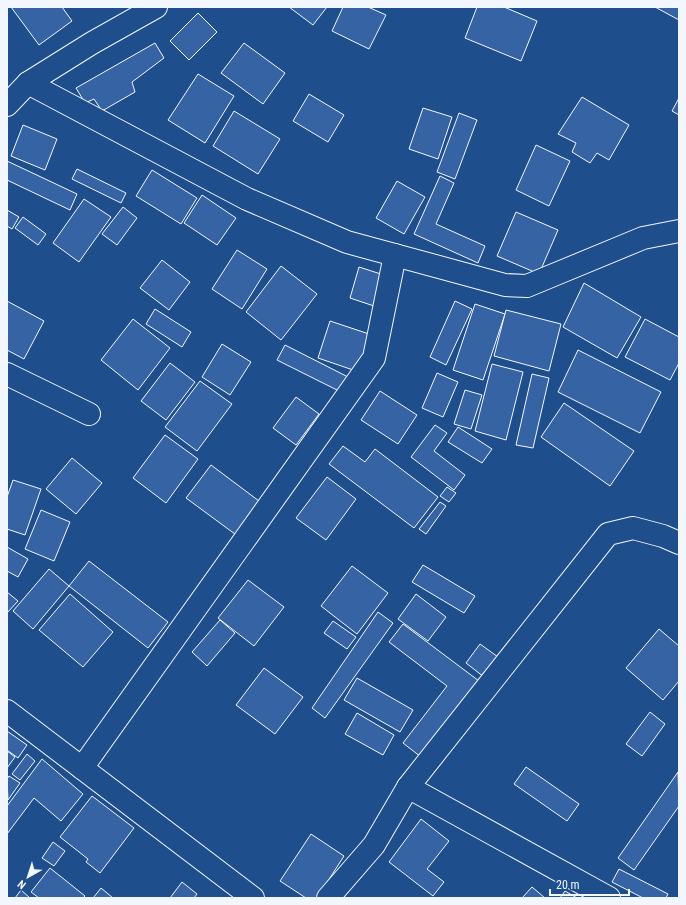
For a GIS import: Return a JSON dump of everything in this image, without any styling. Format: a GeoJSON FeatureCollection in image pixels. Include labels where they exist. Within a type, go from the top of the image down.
{"type":"FeatureCollection","features":[{"type":"Feature","properties":{"kind":"street"},"geometry":{"type":"LineString","coordinates":[[7,105],[28,83],[92,43],[156,7]]}},
{"type":"Feature","properties":{"kind":"street"},"geometry":{"type":"LineString","coordinates":[[28,83],[247,199],[347,242],[505,285],[527,286],[643,238],[679,231]]}},
{"type":"Feature","properties":{"kind":"street"},"geometry":{"type":"LineString","coordinates":[[82,768],[374,358],[395,255]]}},
{"type":"Feature","properties":{"kind":"street"},"geometry":{"type":"LineString","coordinates":[[7,374],[89,414]]}},
{"type":"Feature","properties":{"kind":"street"},"geometry":{"type":"LineString","coordinates":[[328,898],[374,845],[408,787],[608,534],[633,528],[663,536],[679,544]]}},
{"type":"Feature","properties":{"kind":"street"},"geometry":{"type":"LineString","coordinates":[[7,711],[253,898]]}},
{"type":"Feature","properties":{"kind":"street"},"geometry":{"type":"LineString","coordinates":[[408,787],[609,898]]}},
{"type":"Feature","properties":{"kind":"building"},"geometry":{"type":"Polygon","coordinates":[[[11,7],[62,7],[72,21],[39,45],[11,7]]]}},
{"type":"Feature","properties":{"kind":"building"},"geometry":{"type":"Polygon","coordinates":[[[289,7],[327,7],[313,25],[289,7]]]}},
{"type":"Feature","properties":{"kind":"building"},"geometry":{"type":"Polygon","coordinates":[[[343,7],[368,7],[386,15],[369,49],[332,31],[343,7]]]}},
{"type":"Feature","properties":{"kind":"building"},"geometry":{"type":"Polygon","coordinates":[[[477,7],[504,7],[537,21],[521,61],[465,38],[477,7]]]}},
{"type":"Feature","properties":{"kind":"building"},"geometry":{"type":"Polygon","coordinates":[[[655,7],[679,7],[679,20],[655,7]]]}},
{"type":"Feature","properties":{"kind":"building"},"geometry":{"type":"Polygon","coordinates":[[[198,13],[217,32],[189,60],[170,41],[198,13]]]}},
{"type":"Feature","properties":{"kind":"building"},"geometry":{"type":"Polygon","coordinates":[[[155,43],[164,58],[132,82],[135,92],[102,111],[94,99],[85,103],[76,88],[155,43]]]}},
{"type":"Feature","properties":{"kind":"building"},"geometry":{"type":"Polygon","coordinates":[[[244,43],[285,73],[263,104],[221,73],[244,43]]]}},
{"type":"Feature","properties":{"kind":"building"},"geometry":{"type":"Polygon","coordinates":[[[198,74],[234,96],[205,143],[168,120],[198,74]]]}},
{"type":"Feature","properties":{"kind":"building"},"geometry":{"type":"Polygon","coordinates":[[[309,94],[344,115],[328,142],[293,121],[309,94]]]}},
{"type":"Feature","properties":{"kind":"building"},"geometry":{"type":"Polygon","coordinates":[[[582,97],[629,125],[609,160],[597,153],[590,163],[572,152],[576,143],[558,134],[582,97]]]}},
{"type":"Feature","properties":{"kind":"building"},"geometry":{"type":"Polygon","coordinates":[[[679,98],[679,115],[672,111],[679,98]]]}},
{"type":"Feature","properties":{"kind":"building"},"geometry":{"type":"Polygon","coordinates":[[[423,108],[452,117],[438,159],[409,149],[423,108]]]}},
{"type":"Feature","properties":{"kind":"building"},"geometry":{"type":"Polygon","coordinates":[[[234,111],[280,139],[258,174],[213,146],[234,111]]]}},
{"type":"Feature","properties":{"kind":"building"},"geometry":{"type":"Polygon","coordinates":[[[459,113],[477,120],[455,179],[437,172],[459,113]]]}},
{"type":"Feature","properties":{"kind":"building"},"geometry":{"type":"Polygon","coordinates":[[[23,125],[57,139],[45,170],[11,156],[23,125]]]}},
{"type":"Feature","properties":{"kind":"building"},"geometry":{"type":"Polygon","coordinates":[[[536,145],[570,161],[549,206],[516,190],[536,145]]]}},
{"type":"Feature","properties":{"kind":"building"},"geometry":{"type":"Polygon","coordinates":[[[7,161],[77,194],[70,210],[7,180],[7,161]]]}},
{"type":"Feature","properties":{"kind":"building"},"geometry":{"type":"Polygon","coordinates":[[[77,169],[126,193],[121,203],[72,179],[77,169]]]}},
{"type":"Feature","properties":{"kind":"building"},"geometry":{"type":"Polygon","coordinates":[[[152,170],[197,198],[181,224],[136,196],[152,170]]]}},
{"type":"Feature","properties":{"kind":"building"},"geometry":{"type":"Polygon","coordinates":[[[440,176],[454,183],[436,224],[485,246],[478,263],[414,234],[440,176]]]}},
{"type":"Feature","properties":{"kind":"building"},"geometry":{"type":"Polygon","coordinates":[[[397,181],[425,197],[404,234],[376,218],[397,181]]]}},
{"type":"Feature","properties":{"kind":"building"},"geometry":{"type":"Polygon","coordinates":[[[202,195],[236,218],[217,245],[184,223],[202,195]]]}},
{"type":"Feature","properties":{"kind":"building"},"geometry":{"type":"Polygon","coordinates":[[[84,199],[111,217],[79,262],[53,243],[84,199]]]}},
{"type":"Feature","properties":{"kind":"building"},"geometry":{"type":"Polygon","coordinates":[[[123,207],[137,218],[117,245],[102,234],[123,207]]]}},
{"type":"Feature","properties":{"kind":"building"},"geometry":{"type":"Polygon","coordinates":[[[7,210],[19,217],[12,229],[7,226],[7,210]]]}},
{"type":"Feature","properties":{"kind":"building"},"geometry":{"type":"Polygon","coordinates":[[[516,212],[558,230],[539,274],[497,256],[516,212]]]}},
{"type":"Feature","properties":{"kind":"building"},"geometry":{"type":"Polygon","coordinates":[[[23,217],[46,234],[38,245],[15,228],[23,217]]]}},
{"type":"Feature","properties":{"kind":"building"},"geometry":{"type":"Polygon","coordinates":[[[237,250],[267,269],[242,309],[212,289],[237,250]]]}},
{"type":"Feature","properties":{"kind":"building"},"geometry":{"type":"Polygon","coordinates":[[[162,260],[190,282],[169,310],[140,288],[162,260]]]}},
{"type":"Feature","properties":{"kind":"building"},"geometry":{"type":"Polygon","coordinates":[[[281,266],[317,294],[281,340],[246,312],[281,266]]]}},
{"type":"Feature","properties":{"kind":"building"},"geometry":{"type":"Polygon","coordinates":[[[359,267],[387,276],[377,307],[350,298],[359,267]]]}},
{"type":"Feature","properties":{"kind":"building"},"geometry":{"type":"Polygon","coordinates":[[[584,283],[641,317],[617,358],[563,327],[584,283]]]}},
{"type":"Feature","properties":{"kind":"building"},"geometry":{"type":"Polygon","coordinates":[[[7,301],[44,321],[24,359],[7,350],[7,301]]]}},
{"type":"Feature","properties":{"kind":"building"},"geometry":{"type":"Polygon","coordinates":[[[455,301],[472,309],[446,365],[430,357],[455,301]]]}},
{"type":"Feature","properties":{"kind":"building"},"geometry":{"type":"Polygon","coordinates":[[[475,304],[505,314],[483,380],[453,370],[475,304]]]}},
{"type":"Feature","properties":{"kind":"building"},"geometry":{"type":"Polygon","coordinates":[[[155,309],[191,332],[182,347],[146,324],[155,309]]]}},
{"type":"Feature","properties":{"kind":"building"},"geometry":{"type":"Polygon","coordinates":[[[506,310],[561,324],[549,371],[494,356],[506,310]]]}},
{"type":"Feature","properties":{"kind":"building"},"geometry":{"type":"Polygon","coordinates":[[[133,319],[170,348],[138,390],[101,360],[133,319]]]}},
{"type":"Feature","properties":{"kind":"building"},"geometry":{"type":"Polygon","coordinates":[[[645,319],[679,337],[679,363],[670,380],[625,357],[645,319]]]}},
{"type":"Feature","properties":{"kind":"building"},"geometry":{"type":"Polygon","coordinates":[[[330,321],[372,335],[359,372],[318,358],[330,321]]]}},
{"type":"Feature","properties":{"kind":"building"},"geometry":{"type":"Polygon","coordinates":[[[222,344],[251,362],[230,395],[202,377],[222,344]]]}},
{"type":"Feature","properties":{"kind":"building"},"geometry":{"type":"Polygon","coordinates":[[[285,345],[350,378],[343,393],[277,360],[285,345]]]}},
{"type":"Feature","properties":{"kind":"building"},"geometry":{"type":"Polygon","coordinates":[[[578,350],[661,392],[640,433],[558,392],[578,350]]]}},
{"type":"Feature","properties":{"kind":"building"},"geometry":{"type":"Polygon","coordinates":[[[170,363],[195,382],[166,420],[141,401],[170,363]]]}},
{"type":"Feature","properties":{"kind":"building"},"geometry":{"type":"Polygon","coordinates":[[[492,364],[523,372],[506,440],[475,431],[492,364]]]}},
{"type":"Feature","properties":{"kind":"building"},"geometry":{"type":"Polygon","coordinates":[[[437,373],[458,382],[443,417],[422,408],[437,373]]]}},
{"type":"Feature","properties":{"kind":"building"},"geometry":{"type":"Polygon","coordinates":[[[532,374],[549,378],[533,448],[516,445],[532,374]]]}},
{"type":"Feature","properties":{"kind":"building"},"geometry":{"type":"Polygon","coordinates":[[[200,381],[232,404],[197,451],[165,427],[200,381]]]}},
{"type":"Feature","properties":{"kind":"building"},"geometry":{"type":"Polygon","coordinates":[[[465,390],[482,395],[471,429],[454,424],[465,390]]]}},
{"type":"Feature","properties":{"kind":"building"},"geometry":{"type":"Polygon","coordinates":[[[380,391],[417,415],[398,444],[361,420],[380,391]]]}},
{"type":"Feature","properties":{"kind":"building"},"geometry":{"type":"Polygon","coordinates":[[[296,397],[319,414],[296,445],[273,428],[296,397]]]}},
{"type":"Feature","properties":{"kind":"building"},"geometry":{"type":"Polygon","coordinates":[[[564,403],[634,451],[610,486],[541,437],[564,403]]]}},
{"type":"Feature","properties":{"kind":"building"},"geometry":{"type":"Polygon","coordinates":[[[435,425],[447,433],[434,451],[465,475],[454,490],[411,457],[435,425]]]}},
{"type":"Feature","properties":{"kind":"building"},"geometry":{"type":"Polygon","coordinates":[[[458,427],[492,449],[482,463],[448,442],[458,427]]]}},
{"type":"Feature","properties":{"kind":"building"},"geometry":{"type":"Polygon","coordinates":[[[165,435],[198,459],[166,503],[133,478],[165,435]]]}},
{"type":"Feature","properties":{"kind":"building"},"geometry":{"type":"Polygon","coordinates":[[[343,446],[365,462],[375,449],[438,497],[414,528],[329,464],[343,446]]]}},
{"type":"Feature","properties":{"kind":"building"},"geometry":{"type":"Polygon","coordinates":[[[72,458],[102,483],[76,514],[46,489],[72,458]]]}},
{"type":"Feature","properties":{"kind":"building"},"geometry":{"type":"Polygon","coordinates":[[[211,465],[263,504],[239,537],[186,498],[211,465]]]}},
{"type":"Feature","properties":{"kind":"building"},"geometry":{"type":"Polygon","coordinates":[[[327,477],[356,499],[326,540],[296,518],[327,477]]]}},
{"type":"Feature","properties":{"kind":"building"},"geometry":{"type":"Polygon","coordinates":[[[13,480],[41,489],[25,535],[7,529],[7,497],[13,480]]]}},
{"type":"Feature","properties":{"kind":"building"},"geometry":{"type":"Polygon","coordinates":[[[447,487],[456,493],[449,502],[440,496],[447,487]]]}},
{"type":"Feature","properties":{"kind":"building"},"geometry":{"type":"Polygon","coordinates":[[[440,502],[446,506],[426,534],[419,529],[440,502]]]}},
{"type":"Feature","properties":{"kind":"building"},"geometry":{"type":"Polygon","coordinates":[[[41,510],[70,522],[54,561],[25,549],[41,510]]]}},
{"type":"Feature","properties":{"kind":"building"},"geometry":{"type":"Polygon","coordinates":[[[7,547],[28,559],[18,577],[7,571],[7,547]]]}},
{"type":"Feature","properties":{"kind":"building"},"geometry":{"type":"Polygon","coordinates":[[[89,561],[168,622],[148,648],[69,586],[89,561]]]}},
{"type":"Feature","properties":{"kind":"building"},"geometry":{"type":"Polygon","coordinates":[[[423,565],[475,596],[464,613],[412,582],[423,565]]]}},
{"type":"Feature","properties":{"kind":"building"},"geometry":{"type":"Polygon","coordinates":[[[352,566],[388,593],[357,634],[321,606],[352,566]]]}},
{"type":"Feature","properties":{"kind":"building"},"geometry":{"type":"Polygon","coordinates":[[[49,569],[69,586],[33,629],[13,611],[49,569]]]}},
{"type":"Feature","properties":{"kind":"building"},"geometry":{"type":"Polygon","coordinates":[[[248,580],[284,607],[254,646],[218,618],[248,580]]]}},
{"type":"Feature","properties":{"kind":"building"},"geometry":{"type":"Polygon","coordinates":[[[7,592],[18,601],[7,613],[7,592]]]}},
{"type":"Feature","properties":{"kind":"building"},"geometry":{"type":"Polygon","coordinates":[[[70,594],[113,632],[83,667],[39,630],[70,594]]]}},
{"type":"Feature","properties":{"kind":"building"},"geometry":{"type":"Polygon","coordinates":[[[416,594],[446,617],[428,641],[398,619],[416,594]]]}},
{"type":"Feature","properties":{"kind":"building"},"geometry":{"type":"Polygon","coordinates":[[[378,612],[393,623],[325,718],[312,708],[378,612]]]}},
{"type":"Feature","properties":{"kind":"building"},"geometry":{"type":"Polygon","coordinates":[[[220,620],[235,633],[207,666],[192,652],[220,620]]]}},
{"type":"Feature","properties":{"kind":"building"},"geometry":{"type":"Polygon","coordinates":[[[333,621],[356,637],[347,649],[324,633],[333,621]]]}},
{"type":"Feature","properties":{"kind":"building"},"geometry":{"type":"Polygon","coordinates":[[[403,624],[479,681],[421,757],[403,743],[447,686],[389,642],[403,624]]]}},
{"type":"Feature","properties":{"kind":"building"},"geometry":{"type":"Polygon","coordinates":[[[659,629],[679,646],[679,681],[663,700],[626,668],[659,629]]]}},
{"type":"Feature","properties":{"kind":"building"},"geometry":{"type":"Polygon","coordinates":[[[480,644],[498,657],[484,677],[466,663],[480,644]]]}},
{"type":"Feature","properties":{"kind":"building"},"geometry":{"type":"Polygon","coordinates":[[[264,668],[303,697],[275,734],[236,705],[264,668]]]}},
{"type":"Feature","properties":{"kind":"building"},"geometry":{"type":"Polygon","coordinates":[[[357,678],[413,710],[400,732],[344,700],[357,678]]]}},
{"type":"Feature","properties":{"kind":"building"},"geometry":{"type":"Polygon","coordinates":[[[650,712],[665,724],[642,756],[626,744],[650,712]]]}},
{"type":"Feature","properties":{"kind":"building"},"geometry":{"type":"Polygon","coordinates":[[[357,713],[394,735],[383,755],[345,734],[357,713]]]}},
{"type":"Feature","properties":{"kind":"building"},"geometry":{"type":"Polygon","coordinates":[[[7,731],[27,745],[18,758],[7,750],[7,731]]]}},
{"type":"Feature","properties":{"kind":"building"},"geometry":{"type":"Polygon","coordinates":[[[7,751],[15,757],[7,768],[7,751]]]}},
{"type":"Feature","properties":{"kind":"building"},"geometry":{"type":"Polygon","coordinates":[[[27,754],[35,761],[20,780],[12,774],[27,754]]]}},
{"type":"Feature","properties":{"kind":"building"},"geometry":{"type":"Polygon","coordinates":[[[42,759],[83,794],[61,821],[34,798],[7,834],[7,806],[42,759]]]}},
{"type":"Feature","properties":{"kind":"building"},"geometry":{"type":"Polygon","coordinates":[[[526,767],[579,804],[567,821],[514,784],[526,767]]]}},
{"type":"Feature","properties":{"kind":"building"},"geometry":{"type":"Polygon","coordinates":[[[678,772],[679,806],[634,870],[618,858],[678,772]]]}},
{"type":"Feature","properties":{"kind":"building"},"geometry":{"type":"Polygon","coordinates":[[[9,776],[20,783],[8,800],[7,779],[9,776]]]}},
{"type":"Feature","properties":{"kind":"building"},"geometry":{"type":"Polygon","coordinates":[[[92,796],[134,828],[100,873],[86,862],[88,859],[60,837],[92,796]]]}},
{"type":"Feature","properties":{"kind":"building"},"geometry":{"type":"Polygon","coordinates":[[[421,819],[449,841],[427,869],[444,882],[433,896],[389,862],[421,819]]]}},
{"type":"Feature","properties":{"kind":"building"},"geometry":{"type":"Polygon","coordinates":[[[311,834],[344,856],[317,898],[306,898],[280,881],[311,834]]]}},
{"type":"Feature","properties":{"kind":"building"},"geometry":{"type":"Polygon","coordinates":[[[53,842],[65,851],[54,866],[42,858],[53,842]]]}},
{"type":"Feature","properties":{"kind":"building"},"geometry":{"type":"Polygon","coordinates":[[[50,868],[85,896],[83,898],[39,898],[31,892],[50,868]]]}},
{"type":"Feature","properties":{"kind":"building"},"geometry":{"type":"Polygon","coordinates":[[[619,869],[668,894],[666,898],[643,898],[612,882],[619,869]]]}},
{"type":"Feature","properties":{"kind":"building"},"geometry":{"type":"Polygon","coordinates":[[[182,882],[197,894],[194,898],[170,898],[182,882]]]}},
{"type":"Feature","properties":{"kind":"building"},"geometry":{"type":"Polygon","coordinates":[[[532,887],[545,898],[522,898],[532,887]]]}},
{"type":"Feature","properties":{"kind":"building"},"geometry":{"type":"Polygon","coordinates":[[[101,888],[113,898],[93,898],[101,888]]]}},
{"type":"Feature","properties":{"kind":"building"},"geometry":{"type":"Polygon","coordinates":[[[21,890],[30,898],[15,898],[21,890]]]}},
{"type":"Feature","properties":{"kind":"building"},"geometry":{"type":"Polygon","coordinates":[[[565,891],[577,898],[560,898],[565,891]]]}}]}
